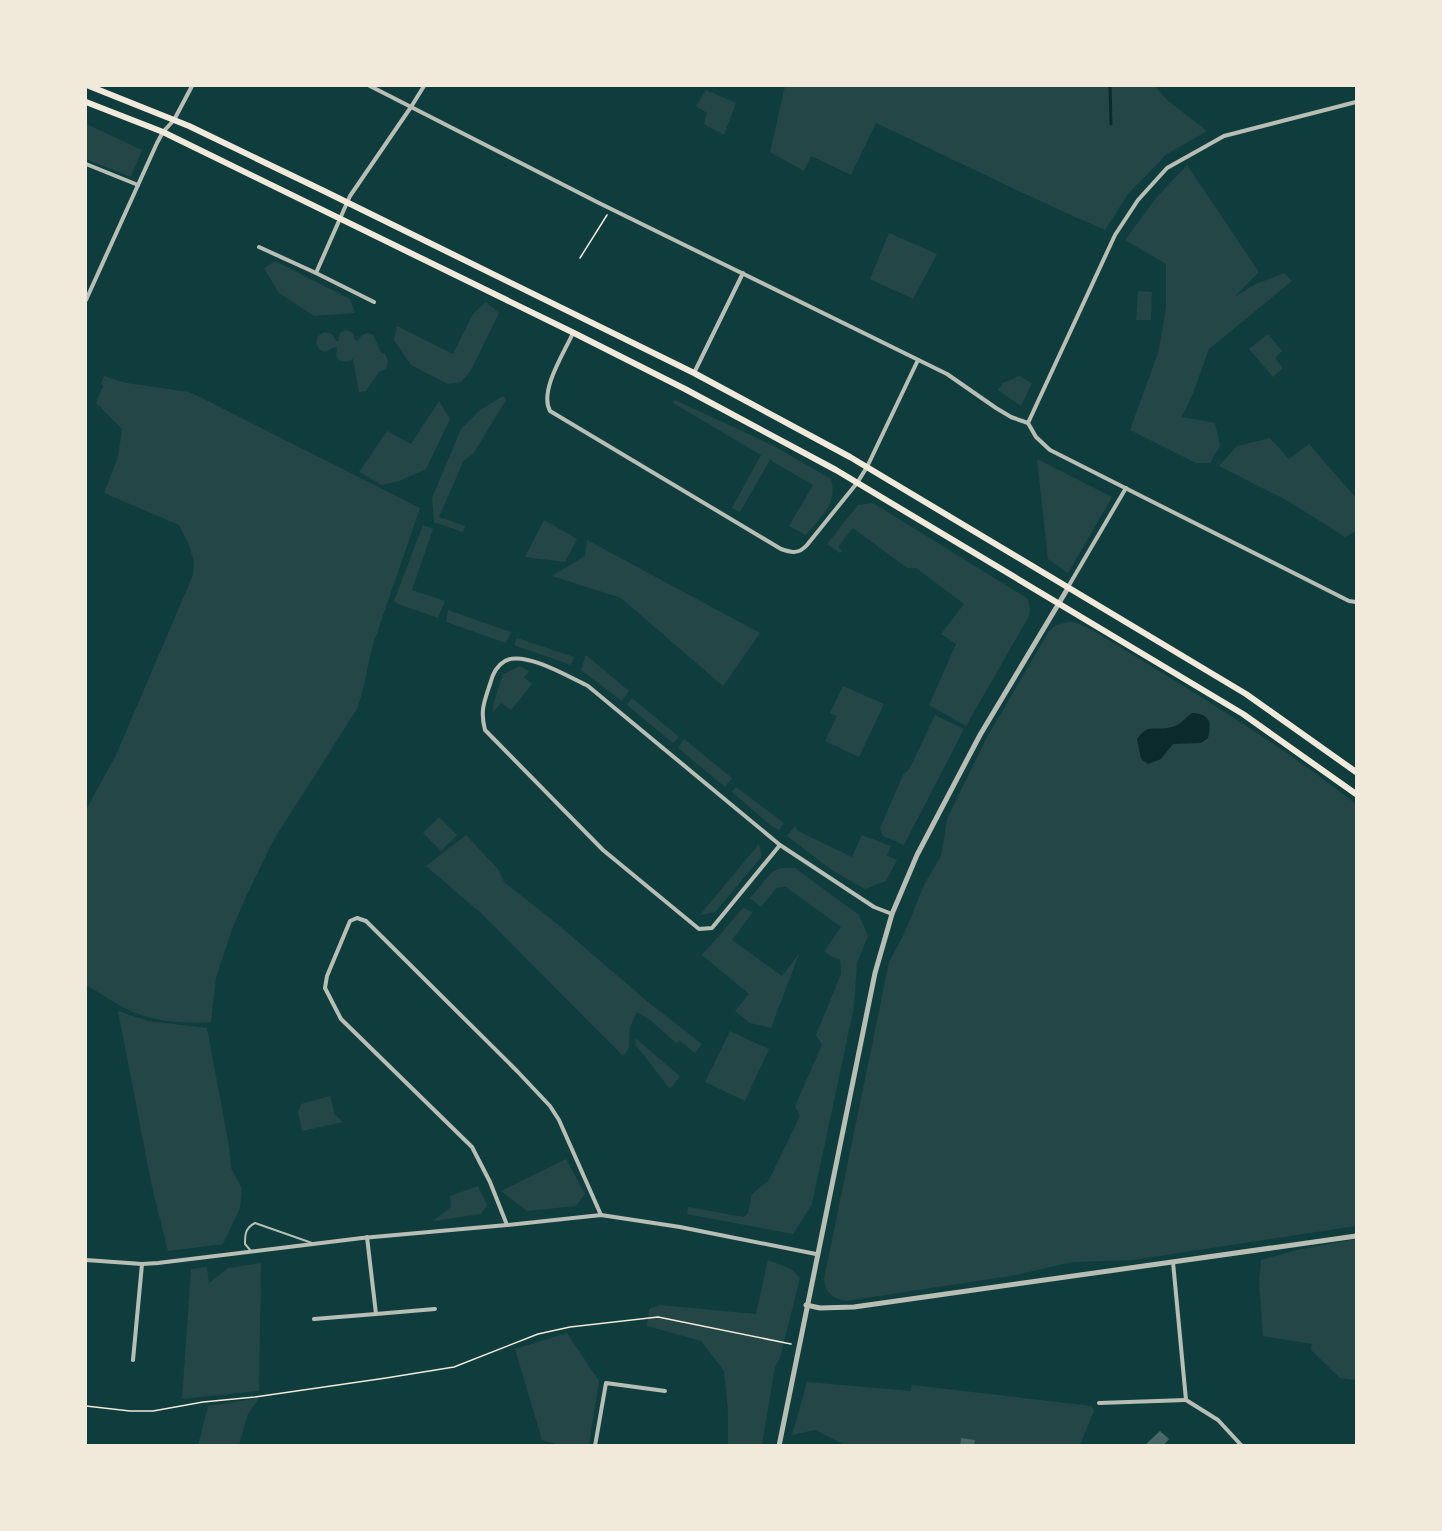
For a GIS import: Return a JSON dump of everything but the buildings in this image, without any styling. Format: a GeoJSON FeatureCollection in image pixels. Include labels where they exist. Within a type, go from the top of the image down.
{"type":"FeatureCollection","features":[{"type":"Feature","properties":{"kind":"main road"},"geometry":{"type":"LineString","coordinates":[[89,86],[174,120],[694,373],[867,467],[1246,694],[1356,772]]}},
{"type":"Feature","properties":{"kind":"main road"},"geometry":{"type":"LineString","coordinates":[[86,102],[163,132],[574,333],[685,389],[858,483],[1245,716],[1356,794]]}},
{"type":"Feature","properties":{"kind":"street"},"geometry":{"type":"LineString","coordinates":[[86,300],[163,132],[174,120],[192,86]]}},
{"type":"Feature","properties":{"kind":"street"},"geometry":{"type":"LineString","coordinates":[[370,86],[956,379],[1004,413],[1028,423],[1036,437],[1050,450],[1349,601],[1356,602]]}},
{"type":"Feature","properties":{"kind":"street"},"geometry":{"type":"LineString","coordinates":[[316,273],[347,203],[424,86]]}},
{"type":"Feature","properties":{"kind":"street"},"geometry":{"type":"LineString","coordinates":[[1028,423],[1115,235],[1138,200],[1167,168],[1224,136],[1356,102]]}},
{"type":"Feature","properties":{"kind":"street"},"geometry":{"type":"LineString","coordinates":[[86,164],[138,185]]}},
{"type":"Feature","properties":{"kind":"street"},"geometry":{"type":"LineString","coordinates":[[259,247],[374,302]]}},
{"type":"Feature","properties":{"kind":"street"},"geometry":{"type":"LineString","coordinates":[[694,373],[743,273]]}},
{"type":"Feature","properties":{"kind":"street"},"geometry":{"type":"LineString","coordinates":[[574,333],[547,390],[547,405],[550,411],[781,549],[796,553],[802,551],[858,483],[918,360]]}},
{"type":"Feature","properties":{"kind":"street"},"geometry":{"type":"LineString","coordinates":[[779,1446],[816,1254],[875,973],[892,914],[917,855],[980,735],[1126,488]]}},
{"type":"Feature","properties":{"kind":"street"},"geometry":{"type":"LineString","coordinates":[[780,845],[712,928],[699,929],[603,850],[485,730],[481,714],[494,672],[505,660],[524,658],[556,670],[588,686],[780,845],[874,908],[892,914]]}},
{"type":"Feature","properties":{"kind":"street"},"geometry":{"type":"LineString","coordinates":[[507,1225],[490,1182],[472,1147],[341,1019],[325,988],[327,976],[350,921],[357,918],[366,921],[518,1071],[550,1106],[559,1120],[602,1215]]}},
{"type":"Feature","properties":{"kind":"street"},"geometry":{"type":"LineString","coordinates":[[86,1260],[142,1264],[367,1237],[602,1215],[680,1227],[816,1254]]}},
{"type":"Feature","properties":{"kind":"street"},"geometry":{"type":"LineString","coordinates":[[806,1305],[820,1308],[854,1307],[1356,1236]]}},
{"type":"Feature","properties":{"kind":"street"},"geometry":{"type":"LineString","coordinates":[[367,1237],[376,1314]]}},
{"type":"Feature","properties":{"kind":"street"},"geometry":{"type":"LineString","coordinates":[[1173,1263],[1186,1400]]}},
{"type":"Feature","properties":{"kind":"street"},"geometry":{"type":"LineString","coordinates":[[133,1360],[142,1264]]}},
{"type":"Feature","properties":{"kind":"street"},"geometry":{"type":"LineString","coordinates":[[314,1319],[435,1308]]}},
{"type":"Feature","properties":{"kind":"street"},"geometry":{"type":"LineString","coordinates":[[596,1446],[606,1383],[665,1391]]}},
{"type":"Feature","properties":{"kind":"street"},"geometry":{"type":"LineString","coordinates":[[1100,1403],[1186,1400],[1218,1420],[1242,1446]]}},
{"type":"Feature","properties":{"kind":"lane"},"geometry":{"type":"LineString","coordinates":[[251,1251],[245,1244],[245,1236],[248,1228],[255,1223],[312,1243]]}},
{"type":"Feature","properties":{"kind":"path"},"geometry":{"type":"LineString","coordinates":[[580,258],[608,214]]}},
{"type":"Feature","properties":{"kind":"path"},"geometry":{"type":"LineString","coordinates":[[86,1406],[153,1411],[203,1402],[255,1397],[386,1378],[454,1367],[538,1334],[570,1327],[640,1318],[658,1317],[799,1345]]}},
{"type":"Feature","properties":{"kind":"shaded area"},"geometry":{"type":"Polygon","coordinates":[[[785,86],[1155,86],[1167,100],[1207,131],[1167,154],[1128,194],[1105,230],[876,123],[851,175],[811,156],[804,171],[770,152],[785,86]]]}},
{"type":"Feature","properties":{"kind":"shaded area"},"geometry":{"type":"Polygon","coordinates":[[[706,90],[736,103],[724,135],[704,124],[707,113],[696,106],[706,90]]]}},
{"type":"Feature","properties":{"kind":"shaded area"},"geometry":{"type":"Polygon","coordinates":[[[86,124],[142,150],[131,177],[86,159],[86,124]]]}},
{"type":"Feature","properties":{"kind":"shaded area"},"geometry":{"type":"Polygon","coordinates":[[[1187,165],[1259,272],[1234,297],[1256,284],[1284,273],[1292,281],[1209,349],[1182,417],[1215,423],[1220,446],[1210,463],[1196,463],[1130,430],[1158,353],[1166,308],[1166,264],[1125,240],[1156,198],[1187,165]]]}},
{"type":"Feature","properties":{"kind":"shaded area"},"geometry":{"type":"Polygon","coordinates":[[[889,233],[937,254],[913,299],[870,279],[889,233]]]}},
{"type":"Feature","properties":{"kind":"shaded area"},"geometry":{"type":"Polygon","coordinates":[[[275,261],[350,299],[355,313],[314,316],[279,293],[264,268],[275,261]]]}},
{"type":"Feature","properties":{"kind":"shaded area"},"geometry":{"type":"Polygon","coordinates":[[[1138,291],[1152,292],[1151,320],[1136,320],[1138,291]]]}},
{"type":"Feature","properties":{"kind":"shaded area"},"geometry":{"type":"Polygon","coordinates":[[[486,302],[499,313],[471,370],[461,382],[448,384],[411,365],[394,340],[397,326],[453,354],[473,314],[486,302]]]}},
{"type":"Feature","properties":{"kind":"shaded area"},"geometry":{"type":"Polygon","coordinates":[[[346,330],[352,332],[355,340],[358,341],[367,333],[373,335],[388,361],[386,369],[379,372],[366,391],[359,392],[353,359],[346,362],[339,360],[336,355],[337,348],[334,347],[325,352],[320,350],[316,343],[318,336],[325,332],[332,334],[338,341],[340,333],[346,330]]]}},
{"type":"Feature","properties":{"kind":"shaded area"},"geometry":{"type":"Polygon","coordinates":[[[1268,334],[1282,351],[1275,358],[1283,368],[1273,377],[1249,349],[1268,334]]]}},
{"type":"Feature","properties":{"kind":"shaded area"},"geometry":{"type":"Polygon","coordinates":[[[104,376],[126,383],[189,392],[420,508],[373,645],[357,709],[273,841],[244,901],[216,978],[211,1022],[191,1023],[150,1018],[125,1008],[86,985],[86,810],[116,755],[193,575],[194,562],[179,525],[104,493],[118,457],[122,429],[96,403],[103,386],[101,384],[104,376]]]}},
{"type":"Feature","properties":{"kind":"shaded area"},"geometry":{"type":"Polygon","coordinates":[[[1019,376],[1032,383],[1021,406],[998,390],[1003,383],[1019,376]]]}},
{"type":"Feature","properties":{"kind":"shaded area"},"geometry":{"type":"Polygon","coordinates":[[[503,396],[506,400],[473,454],[464,460],[439,517],[465,526],[463,532],[434,522],[432,498],[461,429],[480,410],[503,396]]]}},
{"type":"Feature","properties":{"kind":"shaded area"},"geometry":{"type":"Polygon","coordinates":[[[675,400],[774,446],[831,479],[833,488],[830,503],[806,535],[789,526],[813,485],[770,460],[740,512],[732,508],[761,455],[673,403],[675,400]]]}},
{"type":"Feature","properties":{"kind":"shaded area"},"geometry":{"type":"Polygon","coordinates":[[[439,401],[450,419],[426,469],[399,481],[382,485],[359,472],[387,431],[411,444],[439,401]]]}},
{"type":"Feature","properties":{"kind":"shaded area"},"geometry":{"type":"Polygon","coordinates":[[[1270,438],[1289,459],[1309,444],[1356,498],[1356,531],[1345,537],[1288,501],[1219,466],[1237,446],[1270,438]]]}},
{"type":"Feature","properties":{"kind":"shaded area"},"geometry":{"type":"Polygon","coordinates":[[[1037,459],[1112,497],[1068,573],[1048,559],[1037,459]]]}},
{"type":"Feature","properties":{"kind":"shaded area"},"geometry":{"type":"Polygon","coordinates":[[[873,503],[1028,599],[1029,616],[966,726],[929,705],[956,644],[941,634],[964,604],[916,568],[907,568],[853,528],[838,547],[842,551],[840,553],[827,544],[858,505],[873,503]]]}},
{"type":"Feature","properties":{"kind":"shaded area"},"geometry":{"type":"Polygon","coordinates":[[[544,520],[577,539],[565,562],[525,557],[544,520]]]}},
{"type":"Feature","properties":{"kind":"shaded area"},"geometry":{"type":"Polygon","coordinates":[[[423,525],[433,529],[412,590],[445,601],[438,618],[394,601],[423,525]]]}},
{"type":"Feature","properties":{"kind":"shaded area"},"geometry":{"type":"Polygon","coordinates":[[[587,540],[760,633],[723,686],[621,598],[552,576],[585,556],[587,540]]]}},
{"type":"Feature","properties":{"kind":"shaded area"},"geometry":{"type":"Polygon","coordinates":[[[448,610],[511,632],[506,643],[446,622],[448,610]]]}},
{"type":"Feature","properties":{"kind":"shaded area"},"geometry":{"type":"Polygon","coordinates":[[[1074,622],[1092,630],[1193,692],[1260,735],[1356,804],[1356,1226],[1133,1260],[1072,1262],[1016,1275],[841,1300],[828,1291],[824,1279],[889,962],[904,934],[924,885],[941,856],[947,819],[986,739],[1049,631],[1056,625],[1074,622]]]}},
{"type":"Feature","properties":{"kind":"shaded area"},"geometry":{"type":"Polygon","coordinates":[[[517,638],[574,657],[571,665],[514,645],[517,638]]]}},
{"type":"Feature","properties":{"kind":"shaded area"},"geometry":{"type":"Polygon","coordinates":[[[586,655],[629,691],[622,701],[581,670],[586,655]]]}},
{"type":"Feature","properties":{"kind":"shaded area"},"geometry":{"type":"Polygon","coordinates":[[[520,666],[529,671],[524,677],[532,684],[511,710],[501,703],[493,712],[503,674],[520,666]]]}},
{"type":"Feature","properties":{"kind":"shaded area"},"geometry":{"type":"Polygon","coordinates":[[[843,686],[884,704],[859,757],[825,741],[837,716],[830,713],[843,686]]]}},
{"type":"Feature","properties":{"kind":"shaded area"},"geometry":{"type":"Polygon","coordinates":[[[632,698],[679,737],[673,743],[627,705],[632,698]]]}},
{"type":"Feature","properties":{"kind":"shaded area"},"geometry":{"type":"Polygon","coordinates":[[[1192,713],[1203,715],[1208,720],[1210,727],[1208,738],[1201,743],[1173,744],[1161,759],[1148,764],[1141,759],[1137,739],[1141,734],[1149,729],[1175,726],[1192,713]]]}},
{"type":"Feature","properties":{"kind":"shaded area"},"geometry":{"type":"Polygon","coordinates":[[[935,715],[964,729],[904,845],[883,836],[880,828],[903,775],[910,768],[935,715]]]}},
{"type":"Feature","properties":{"kind":"shaded area"},"geometry":{"type":"Polygon","coordinates":[[[684,739],[732,778],[725,787],[678,748],[684,739]]]}},
{"type":"Feature","properties":{"kind":"shaded area"},"geometry":{"type":"Polygon","coordinates":[[[736,787],[784,823],[779,830],[732,792],[736,787]]]}},
{"type":"Feature","properties":{"kind":"shaded area"},"geometry":{"type":"Polygon","coordinates":[[[439,817],[457,835],[441,851],[423,833],[439,817]]]}},
{"type":"Feature","properties":{"kind":"shaded area"},"geometry":{"type":"Polygon","coordinates":[[[795,826],[798,831],[852,857],[862,835],[891,846],[887,856],[897,860],[886,881],[865,889],[833,871],[787,836],[795,826]]]}},
{"type":"Feature","properties":{"kind":"shaded area"},"geometry":{"type":"Polygon","coordinates":[[[466,835],[498,869],[504,882],[702,1044],[695,1053],[680,1041],[676,1043],[650,1020],[637,1012],[630,1027],[629,1048],[623,1056],[483,915],[426,866],[466,835]]]}},
{"type":"Feature","properties":{"kind":"shaded area"},"geometry":{"type":"Polygon","coordinates":[[[759,844],[762,856],[715,912],[700,915],[759,844]]]}},
{"type":"Feature","properties":{"kind":"shaded area"},"geometry":{"type":"Polygon","coordinates":[[[781,868],[795,868],[859,915],[868,936],[857,963],[854,1007],[812,1204],[793,1234],[687,1214],[688,1207],[744,1217],[748,1213],[752,1194],[769,1180],[800,1116],[795,1106],[822,1045],[816,1035],[841,974],[840,959],[824,951],[841,927],[786,887],[776,888],[761,907],[750,898],[772,872],[781,868]]]}},
{"type":"Feature","properties":{"kind":"shaded area"},"geometry":{"type":"Polygon","coordinates":[[[743,908],[753,912],[732,940],[782,976],[799,954],[771,1028],[750,1023],[735,1011],[749,994],[702,955],[743,908]]]}},
{"type":"Feature","properties":{"kind":"shaded area"},"geometry":{"type":"Polygon","coordinates":[[[118,1011],[148,1021],[207,1028],[231,1168],[242,1189],[240,1208],[223,1244],[168,1251],[152,1187],[118,1011]]]}},
{"type":"Feature","properties":{"kind":"shaded area"},"geometry":{"type":"Polygon","coordinates":[[[730,1031],[769,1049],[745,1101],[705,1082],[730,1031]]]}},
{"type":"Feature","properties":{"kind":"shaded area"},"geometry":{"type":"Polygon","coordinates":[[[635,1038],[680,1076],[670,1089],[636,1045],[635,1038]]]}},
{"type":"Feature","properties":{"kind":"shaded area"},"geometry":{"type":"Polygon","coordinates":[[[330,1096],[335,1115],[343,1122],[302,1131],[298,1112],[301,1104],[330,1096]]]}},
{"type":"Feature","properties":{"kind":"shaded area"},"geometry":{"type":"Polygon","coordinates":[[[566,1159],[585,1194],[576,1206],[527,1211],[501,1191],[566,1159]]]}},
{"type":"Feature","properties":{"kind":"shaded area"},"geometry":{"type":"Polygon","coordinates":[[[478,1186],[487,1205],[481,1214],[433,1221],[451,1207],[450,1196],[478,1186]]]}},
{"type":"Feature","properties":{"kind":"shaded area"},"geometry":{"type":"Polygon","coordinates":[[[1356,1239],[1356,1380],[1340,1378],[1311,1350],[1312,1344],[1263,1336],[1259,1283],[1261,1260],[1297,1250],[1356,1239]]]}},
{"type":"Feature","properties":{"kind":"shaded area"},"geometry":{"type":"Polygon","coordinates":[[[768,1260],[791,1269],[800,1278],[780,1358],[775,1367],[762,1445],[728,1445],[724,1371],[701,1341],[647,1326],[649,1309],[660,1305],[756,1314],[768,1260]]]}},
{"type":"Feature","properties":{"kind":"shaded area"},"geometry":{"type":"Polygon","coordinates":[[[261,1263],[259,1391],[182,1399],[191,1269],[207,1267],[209,1283],[228,1268],[261,1263]]]}},
{"type":"Feature","properties":{"kind":"shaded area"},"geometry":{"type":"Polygon","coordinates":[[[567,1333],[599,1381],[589,1445],[559,1445],[542,1440],[515,1349],[567,1333]]]}},
{"type":"Feature","properties":{"kind":"shaded area"},"geometry":{"type":"Polygon","coordinates":[[[807,1382],[911,1391],[912,1385],[1092,1406],[1094,1411],[1080,1445],[847,1446],[815,1430],[792,1435],[807,1382]]]}},
{"type":"Feature","properties":{"kind":"shaded area"},"geometry":{"type":"Polygon","coordinates":[[[259,1398],[248,1414],[239,1445],[198,1445],[208,1406],[259,1398]]]}},
{"type":"Feature","properties":{"kind":"waterway"},"geometry":{"type":"LineString","coordinates":[[1110,86],[1111,124]]}}]}
